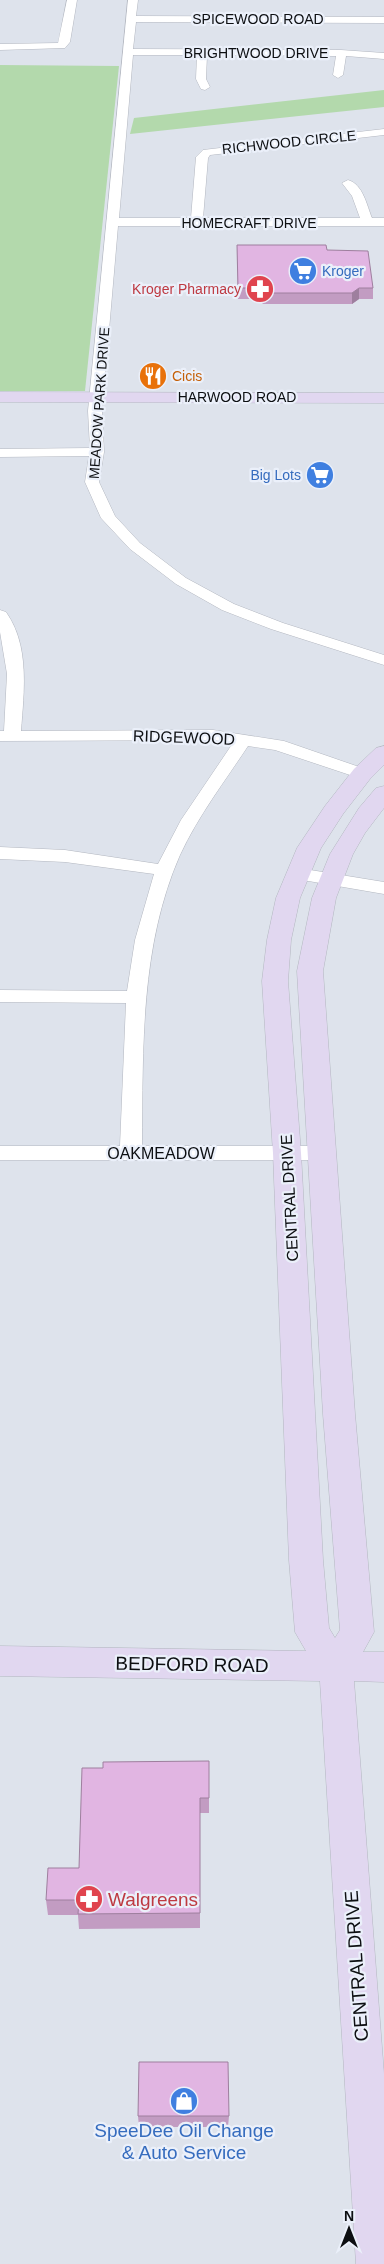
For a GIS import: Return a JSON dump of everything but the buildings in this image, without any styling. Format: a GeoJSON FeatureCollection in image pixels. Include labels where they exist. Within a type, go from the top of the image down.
{"type":"FeatureCollection","features":[{"type":"Feature","properties":{"kind":"main road","name":"HARWOOD ROAD"},"geometry":{"type":"LineString","coordinates":[[0,397],[96,404]]}},
{"type":"Feature","properties":{"kind":"main road","name":"HARWOOD ROAD"},"geometry":{"type":"LineString","coordinates":[[0,410],[96,404],[313,404],[384,398]]}},
{"type":"Feature","properties":{"kind":"main road","name":"HARWOOD ROAD"},"geometry":{"type":"LineString","coordinates":[[313,404],[384,411]]}},
{"type":"Feature","properties":{"kind":"main road","name":"CENTRAL DRIVE"},"geometry":{"type":"LineString","coordinates":[[377,2264],[336,1667],[312,1632],[306,1560],[287,1154],[275,982],[279,940],[288,898],[309,848],[332,811],[362,774],[384,753]]}},
{"type":"Feature","properties":{"kind":"main road"},"geometry":{"type":"LineString","coordinates":[[336,1667],[357,1632],[339,1414],[310,971],[314,939],[329,879],[346,844],[384,793]]}},
{"type":"Feature","properties":{"kind":"main road","name":"BEDFORD ROAD"},"geometry":{"type":"LineString","coordinates":[[0,1660],[384,1667]]}},
{"type":"Feature","properties":{"kind":"street"},"geometry":{"type":"LineString","coordinates":[[0,47],[61,46],[65,42],[72,0]]}},
{"type":"Feature","properties":{"kind":"street","name":"MEADOW PARK DRIVE"},"geometry":{"type":"LineString","coordinates":[[133,0],[96,404],[97,452],[92,482],[108,518],[135,546],[181,581],[220,603],[277,626],[384,660]]}},
{"type":"Feature","properties":{"kind":"street","name":"SPICEWOOD ROAD"},"geometry":{"type":"LineString","coordinates":[[131,19],[384,20]]}},
{"type":"Feature","properties":{"kind":"street","name":"BRIGHTWOOD DRIVE"},"geometry":{"type":"LineString","coordinates":[[128,52],[341,53],[384,56]]}},
{"type":"Feature","properties":{"kind":"street"},"geometry":{"type":"LineString","coordinates":[[202,53],[201,79],[205,87]]}},
{"type":"Feature","properties":{"kind":"street"},"geometry":{"type":"LineString","coordinates":[[338,75],[341,53]]}},
{"type":"Feature","properties":{"kind":"street","name":"RICHWOOD CIRCLE"},"geometry":{"type":"LineString","coordinates":[[197,223],[202,157],[207,152],[384,132]]}},
{"type":"Feature","properties":{"kind":"street"},"geometry":{"type":"LineString","coordinates":[[348,183],[358,195],[367,222]]}},
{"type":"Feature","properties":{"kind":"street","name":"HOMECRAFT DRIVE"},"geometry":{"type":"LineString","coordinates":[[113,222],[384,222]]}},
{"type":"Feature","properties":{"kind":"street"},"geometry":{"type":"LineString","coordinates":[[0,453],[97,452]]}},
{"type":"Feature","properties":{"kind":"street"},"geometry":{"type":"LineString","coordinates":[[0,615],[13,642],[16,682],[6,736]]}},
{"type":"Feature","properties":{"kind":"street","name":"RIDGEWOOD"},"geometry":{"type":"LineString","coordinates":[[6,736],[189,734],[244,739],[278,746],[362,774]]}},
{"type":"Feature","properties":{"kind":"street"},"geometry":{"type":"LineString","coordinates":[[131,1153],[136,997],[142,952],[164,870],[179,841],[244,739]]}},
{"type":"Feature","properties":{"kind":"street"},"geometry":{"type":"LineString","coordinates":[[0,853],[65,856],[164,870]]}},
{"type":"Feature","properties":{"kind":"street"},"geometry":{"type":"LineString","coordinates":[[298,874],[384,888]]}},
{"type":"Feature","properties":{"kind":"street"},"geometry":{"type":"LineString","coordinates":[[0,996],[136,997]]}},
{"type":"Feature","properties":{"kind":"street","name":"OAKMEADOW"},"geometry":{"type":"LineString","coordinates":[[0,1153],[323,1154]]}},
{"type":"Feature","properties":{"kind":"green space"},"geometry":{"type":"Polygon","coordinates":[[[0,65],[119,66],[85,391],[0,391],[0,65]]]}},
{"type":"Feature","properties":{"kind":"green space"},"geometry":{"type":"Polygon","coordinates":[[[384,90],[384,107],[130,134],[134,118],[384,90]]]}},
{"type":"Feature","properties":{"kind":"place","name":"Kroger"},"geometry":{"type":"Point","coordinates":[303,271]}},
{"type":"Feature","properties":{"kind":"place","name":"Kroger Pharmacy"},"geometry":{"type":"Point","coordinates":[260,289]}},
{"type":"Feature","properties":{"kind":"place","name":"Cicis"},"geometry":{"type":"Point","coordinates":[153,376]}},
{"type":"Feature","properties":{"kind":"place","name":"Big Lots"},"geometry":{"type":"Point","coordinates":[320,475]}},
{"type":"Feature","properties":{"kind":"place","name":"Walgreens"},"geometry":{"type":"Point","coordinates":[89,1899]}},
{"type":"Feature","properties":{"kind":"place","name":"SpeeDee Oil Change & Auto Service"},"geometry":{"type":"Point","coordinates":[184,2101]}}]}
